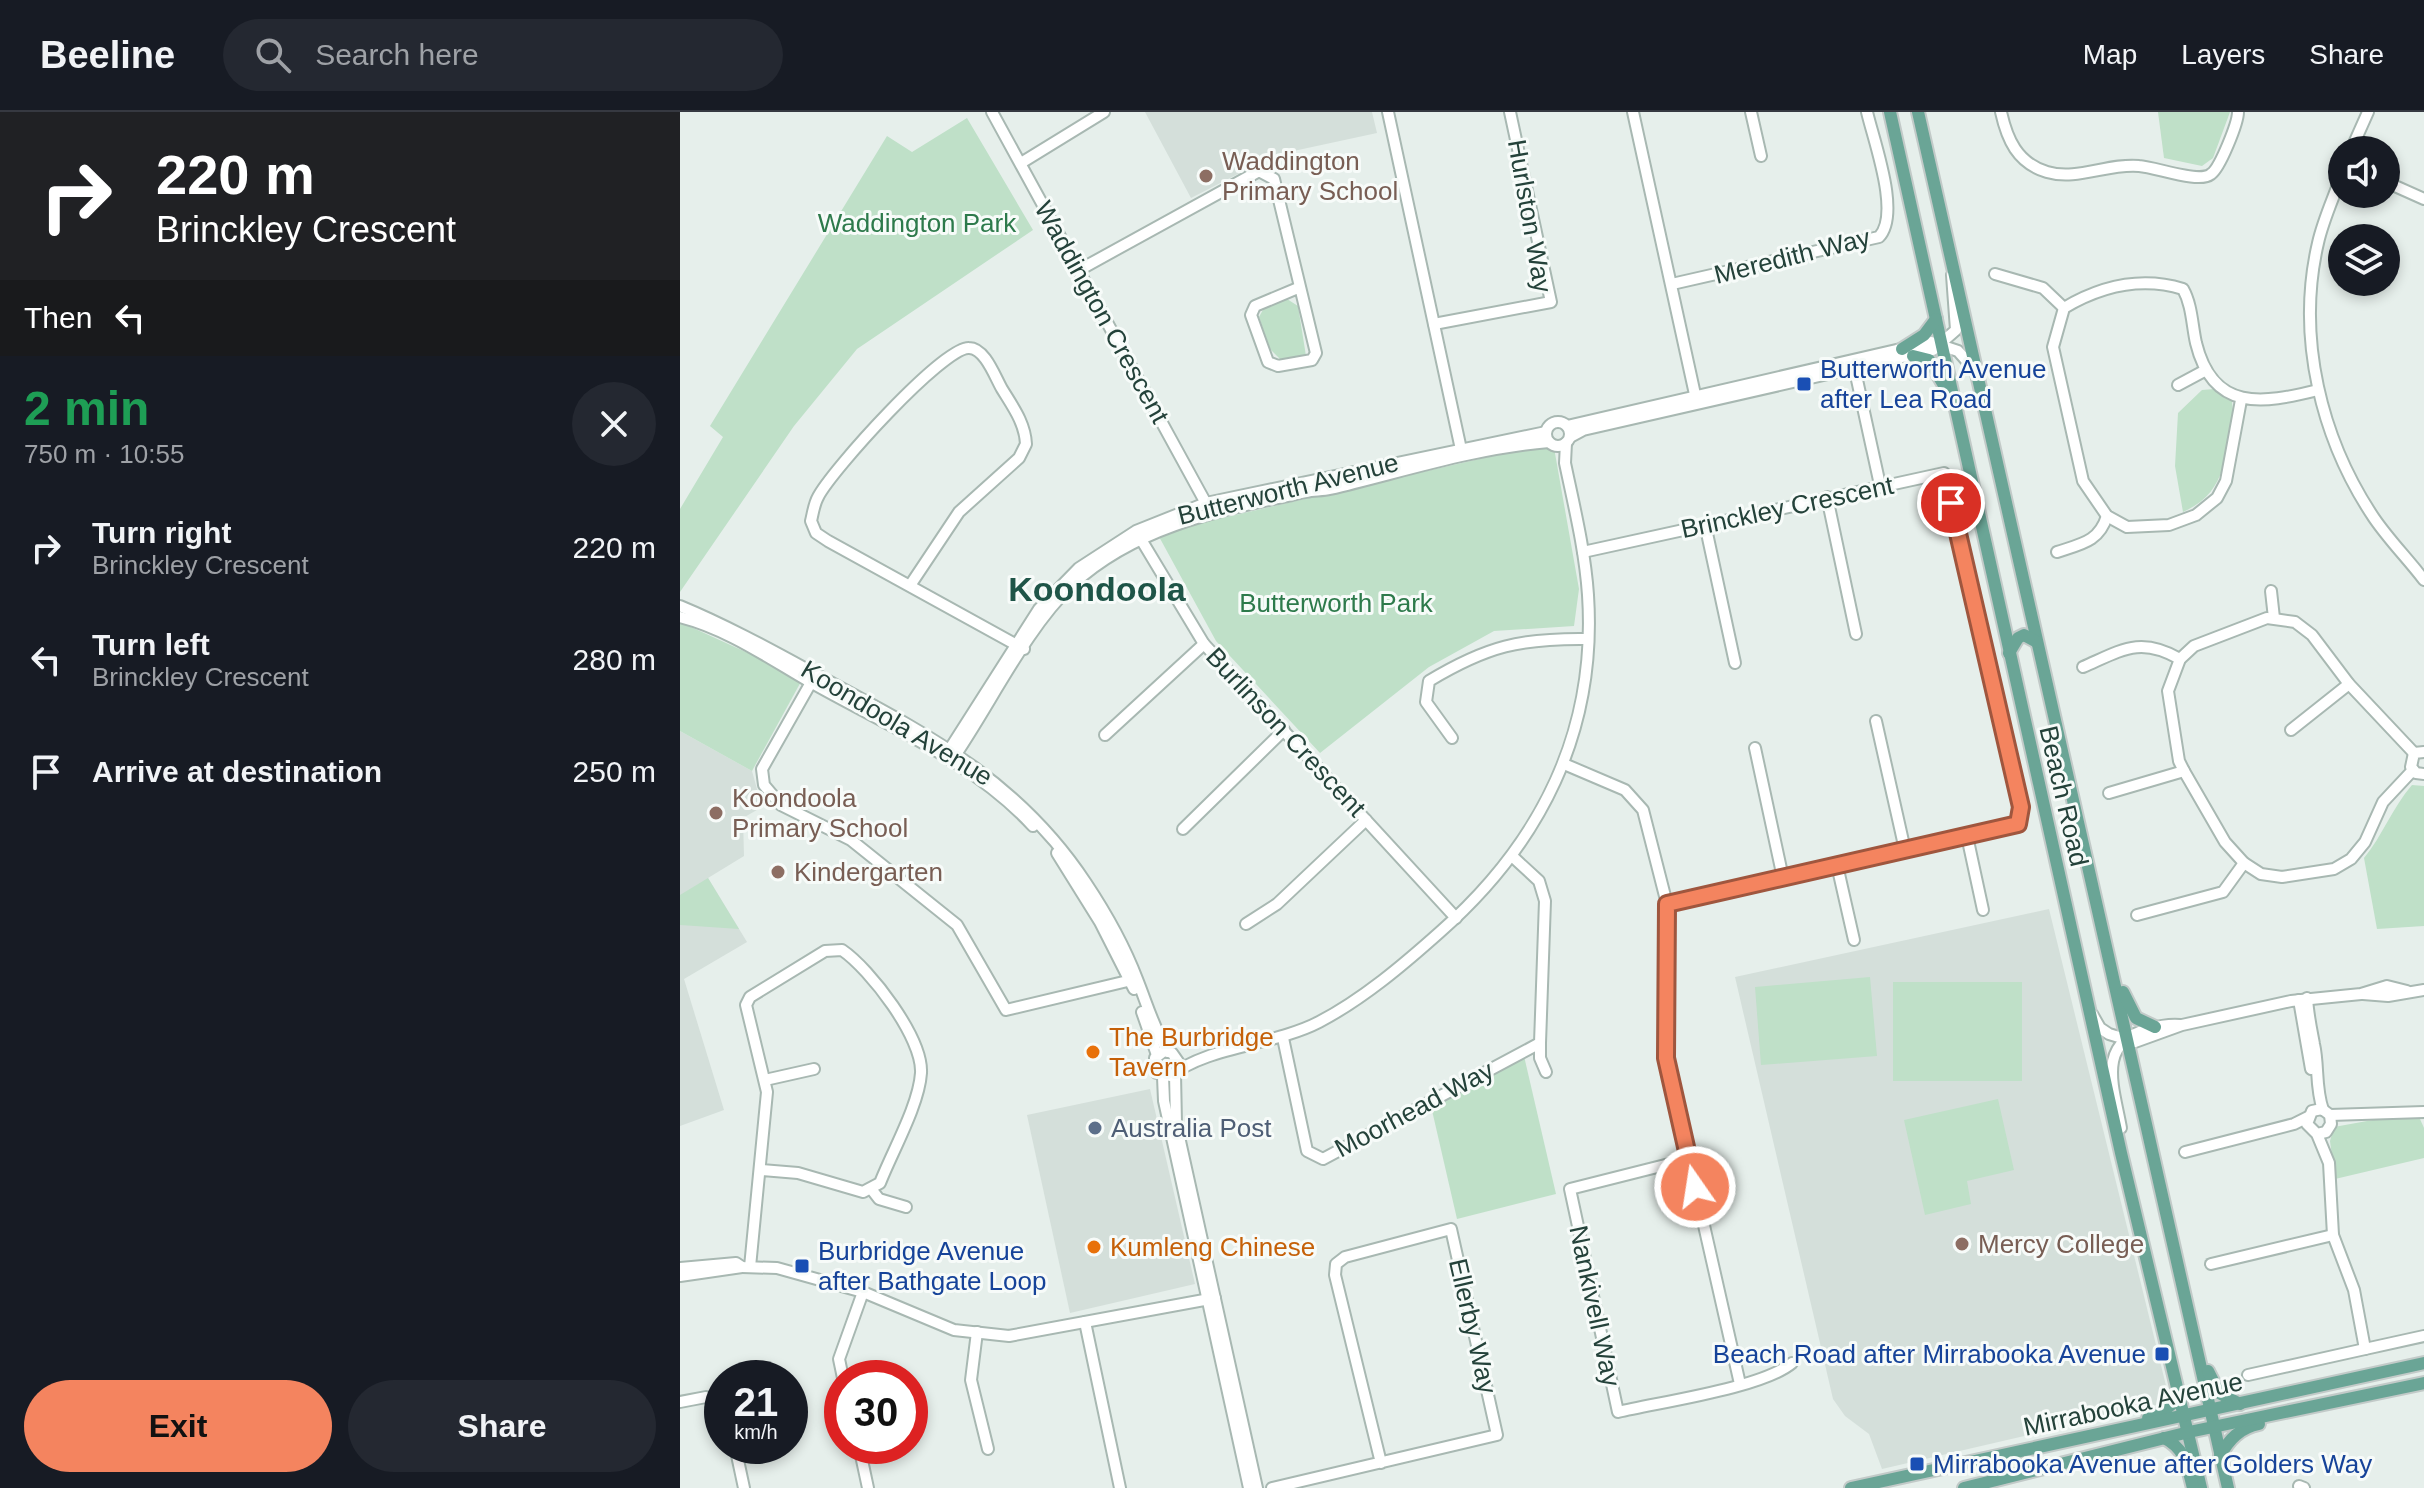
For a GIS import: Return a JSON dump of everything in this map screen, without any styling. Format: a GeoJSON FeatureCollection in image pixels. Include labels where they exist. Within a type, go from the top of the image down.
{"type":"FeatureCollection","features":[{"type":"Feature","properties":{"kind":"main road","name":"Beach Road"},"geometry":{"type":"LineString","coordinates":[[1890,112],[2119,1146],[2201,1488]]}},
{"type":"Feature","properties":{"kind":"main road","name":"Beach Road"},"geometry":{"type":"LineString","coordinates":[[1918,112],[2228,1488]]}},
{"type":"Feature","properties":{"kind":"main road"},"geometry":{"type":"LineString","coordinates":[[1936,319],[1908,352],[1929,360],[1955,408]]}},
{"type":"Feature","properties":{"kind":"main road"},"geometry":{"type":"LineString","coordinates":[[2009,653],[2018,638],[2024,635],[2037,642]]}},
{"type":"Feature","properties":{"kind":"main road"},"geometry":{"type":"LineString","coordinates":[[2108,952],[2132,1012],[2140,1021],[2155,1027]]}},
{"type":"Feature","properties":{"kind":"main road"},"geometry":{"type":"LineString","coordinates":[[2189,1321],[2200,1343],[2211,1381],[2219,1393],[2240,1404]]}},
{"type":"Feature","properties":{"kind":"main road","name":"Mirrabooka Avenue"},"geometry":{"type":"LineString","coordinates":[[1851,1488],[1886,1484],[2052,1443],[2424,1363]]}},
{"type":"Feature","properties":{"kind":"main road","name":"Mirrabooka Avenue"},"geometry":{"type":"LineString","coordinates":[[1964,1488],[2189,1432],[2424,1383]]}},
{"type":"Feature","properties":{"kind":"main road"},"geometry":{"type":"LineString","coordinates":[[2052,1443],[2154,1417],[2181,1397]]}},
{"type":"Feature","properties":{"kind":"main road"},"geometry":{"type":"LineString","coordinates":[[2220,1456],[2227,1442],[2246,1427],[2301,1414],[2318,1403]]}},
{"type":"Feature","properties":{"kind":"main road"},"geometry":{"type":"LineString","coordinates":[[2164,1438],[2185,1456],[2193,1488]]}},
{"type":"Feature","properties":{"kind":"street","name":"Waddington Crescent"},"geometry":{"type":"LineString","coordinates":[[992,112],[1208,508]]}},
{"type":"Feature","properties":{"kind":"street"},"geometry":{"type":"LineString","coordinates":[[1021,163],[1104,112]]}},
{"type":"Feature","properties":{"kind":"street"},"geometry":{"type":"LineString","coordinates":[[1388,112],[1462,452]]}},
{"type":"Feature","properties":{"kind":"street","name":"Hurlston Way"},"geometry":{"type":"LineString","coordinates":[[1434,324],[1551,302],[1510,112]]}},
{"type":"Feature","properties":{"kind":"street"},"geometry":{"type":"LineString","coordinates":[[1633,112],[1696,400]]}},
{"type":"Feature","properties":{"kind":"street"},"geometry":{"type":"LineString","coordinates":[[1751,112],[1761,156]]}},
{"type":"Feature","properties":{"kind":"street","name":"Meredith Way"},"geometry":{"type":"LineString","coordinates":[[1672,284],[1879,237],[1888,225],[1888,203],[1867,112]]}},
{"type":"Feature","properties":{"kind":"street"},"geometry":{"type":"LineString","coordinates":[[2001,112],[2007,140],[2022,158],[2047,172],[2077,174],[2114,165],[2143,166],[2201,178],[2212,174],[2238,112]]}},
{"type":"Feature","properties":{"kind":"street"},"geometry":{"type":"LineString","coordinates":[[2357,136],[2368,112]]}},
{"type":"Feature","properties":{"kind":"street"},"geometry":{"type":"LineString","coordinates":[[1079,270],[1259,171],[1274,179],[1316,353],[1312,360],[1278,366],[1268,362],[1251,315],[1255,306],[1298,288]]}},
{"type":"Feature","properties":{"kind":"street"},"geometry":{"type":"LineString","coordinates":[[2400,188],[2424,199]]}},
{"type":"Feature","properties":{"kind":"street"},"geometry":{"type":"LineString","coordinates":[[2330,208],[2318,242],[2310,289],[2311,336],[2318,390],[2346,467],[2374,518],[2424,580]]}},
{"type":"Feature","properties":{"kind":"street"},"geometry":{"type":"LineString","coordinates":[[1953,269],[1951,289],[1956,330],[1941,344],[1958,351],[1976,373]]}},
{"type":"Feature","properties":{"kind":"street"},"geometry":{"type":"LineString","coordinates":[[1995,274],[2043,288],[2064,308]]}},
{"type":"Feature","properties":{"kind":"street"},"geometry":{"type":"LineString","coordinates":[[2241,400],[2226,481],[2217,498],[2196,515],[2169,525],[2127,527],[2107,516],[2083,481],[2053,347],[2064,308],[2091,292],[2123,283],[2183,289],[2206,370],[2219,387],[2241,400],[2280,399],[2318,390]]}},
{"type":"Feature","properties":{"kind":"street","name":"Butterworth Avenue"},"geometry":{"type":"LineString","coordinates":[[951,754],[1064,581],[1139,535],[1208,508],[1462,452],[1559,438],[1696,400],[1941,344]]}},
{"type":"Feature","properties":{"kind":"street"},"geometry":{"type":"LineString","coordinates":[[911,584],[959,512],[1019,458],[1026,444],[1021,421],[983,356],[973,348],[965,348],[944,361],[868,432],[818,497],[811,521],[816,533],[828,541],[1020,646]]}},
{"type":"Feature","properties":{"kind":"street"},"geometry":{"type":"LineString","coordinates":[[1854,366],[1880,485]]}},
{"type":"Feature","properties":{"kind":"street"},"geometry":{"type":"LineString","coordinates":[[2178,385],[2206,370]]}},
{"type":"Feature","properties":{"kind":"street"},"geometry":{"type":"LineString","coordinates":[[1170,1064],[1196,1061],[1283,1038],[1319,1022],[1372,989],[1456,918],[1513,857],[1564,764],[1583,697],[1588,639],[1583,552],[1559,438]]}},
{"type":"Feature","properties":{"kind":"street","name":"Brinckley Crescent"},"geometry":{"type":"LineString","coordinates":[[1583,552],[1944,473],[2021,807],[2018,824],[1667,904]]}},
{"type":"Feature","properties":{"kind":"street"},"geometry":{"type":"LineString","coordinates":[[1827,497],[1856,634]]}},
{"type":"Feature","properties":{"kind":"street"},"geometry":{"type":"LineString","coordinates":[[2057,552],[2092,541],[2102,532],[2107,516]]}},
{"type":"Feature","properties":{"kind":"street"},"geometry":{"type":"LineString","coordinates":[[1705,524],[1735,663]]}},
{"type":"Feature","properties":{"kind":"street","name":"Burlinson Crescent"},"geometry":{"type":"LineString","coordinates":[[1139,535],[1204,644],[1456,918]]}},
{"type":"Feature","properties":{"kind":"street"},"geometry":{"type":"LineString","coordinates":[[2271,591],[2274,618]]}},
{"type":"Feature","properties":{"kind":"street","name":"Koondoola Avenue"},"geometry":{"type":"LineString","coordinates":[[680,606],[951,754],[1004,798],[1059,855],[1134,979],[1170,1064],[1164,1101],[1257,1488]]}},
{"type":"Feature","properties":{"kind":"street","name":"Koondoola Avenue"},"geometry":{"type":"LineString","coordinates":[[680,617],[727,635],[814,678]]}},
{"type":"Feature","properties":{"kind":"street"},"geometry":{"type":"LineString","coordinates":[[2274,618],[2295,622],[2312,635],[2349,684],[2419,753],[2411,759],[2419,772],[2383,802],[2365,842],[2351,859],[2334,869],[2282,877],[2261,874],[2244,863],[2225,842],[2184,771],[2168,691],[2180,659],[2194,646],[2274,618]]}},
{"type":"Feature","properties":{"kind":"street"},"geometry":{"type":"LineString","coordinates":[[1452,738],[1426,702],[1429,681],[1494,648],[1536,638],[1588,639]]}},
{"type":"Feature","properties":{"kind":"street"},"geometry":{"type":"LineString","coordinates":[[1105,735],[1204,644]]}},
{"type":"Feature","properties":{"kind":"street"},"geometry":{"type":"LineString","coordinates":[[2083,667],[2141,645],[2159,647],[2180,659]]}},
{"type":"Feature","properties":{"kind":"street"},"geometry":{"type":"LineString","coordinates":[[814,678],[771,748],[762,769],[764,785],[781,805],[851,840],[931,901],[957,925],[1006,1010],[1134,979]]}},
{"type":"Feature","properties":{"kind":"street"},"geometry":{"type":"LineString","coordinates":[[2291,730],[2349,684]]}},
{"type":"Feature","properties":{"kind":"street"},"geometry":{"type":"LineString","coordinates":[[1876,721],[1905,850]]}},
{"type":"Feature","properties":{"kind":"street"},"geometry":{"type":"LineString","coordinates":[[1183,829],[1284,730]]}},
{"type":"Feature","properties":{"kind":"street"},"geometry":{"type":"LineString","coordinates":[[1755,748],[1783,878]]}},
{"type":"Feature","properties":{"kind":"street"},"geometry":{"type":"LineString","coordinates":[[1564,764],[1625,790],[1643,810],[1667,904],[1666,1058],[1740,1384]]}},
{"type":"Feature","properties":{"kind":"street"},"geometry":{"type":"LineString","coordinates":[[2109,793],[2184,771]]}},
{"type":"Feature","properties":{"kind":"street"},"geometry":{"type":"LineString","coordinates":[[1246,924],[1277,904],[1366,820]]}},
{"type":"Feature","properties":{"kind":"street"},"geometry":{"type":"LineString","coordinates":[[1967,836],[1983,910]]}},
{"type":"Feature","properties":{"kind":"street"},"geometry":{"type":"LineString","coordinates":[[1513,857],[1539,881],[1545,901],[1540,1058],[1546,1072]]}},
{"type":"Feature","properties":{"kind":"street"},"geometry":{"type":"LineString","coordinates":[[2137,915],[2223,892],[2244,863]]}},
{"type":"Feature","properties":{"kind":"street"},"geometry":{"type":"LineString","coordinates":[[1837,865],[1854,940]]}},
{"type":"Feature","properties":{"kind":"street"},"geometry":{"type":"LineString","coordinates":[[746,1267],[761,1170],[765,1080],[746,1013],[750,997],[825,951],[842,950],[886,996],[921,1064],[919,1086],[880,1183],[872,1190],[863,1192],[798,1173],[761,1170]]}},
{"type":"Feature","properties":{"kind":"street"},"geometry":{"type":"LineString","coordinates":[[2089,1008],[2100,1028],[2135,1042],[2182,1025],[2303,999],[2361,994],[2388,996],[2424,990]]}},
{"type":"Feature","properties":{"kind":"street"},"geometry":{"type":"LineString","coordinates":[[2303,999],[2311,1069],[2329,1163],[2333,1235],[2354,1290],[2365,1349]]}},
{"type":"Feature","properties":{"kind":"street"},"geometry":{"type":"LineString","coordinates":[[2119,1146],[2121,1129],[2111,1075],[2113,1055],[2133,1033],[2182,1025]]}},
{"type":"Feature","properties":{"kind":"street","name":"Moorhead Way"},"geometry":{"type":"LineString","coordinates":[[1283,1038],[1307,1151],[1323,1159],[1540,1043]]}},
{"type":"Feature","properties":{"kind":"street"},"geometry":{"type":"LineString","coordinates":[[765,1080],[814,1069]]}},
{"type":"Feature","properties":{"kind":"street"},"geometry":{"type":"LineString","coordinates":[[2185,1152],[2294,1124],[2342,1117],[2424,1112]]}},
{"type":"Feature","properties":{"kind":"street","name":"Nankivell Way"},"geometry":{"type":"LineString","coordinates":[[1689,1159],[1570,1189],[1618,1412],[1740,1384],[1781,1372],[1792,1363]]}},
{"type":"Feature","properties":{"kind":"street"},"geometry":{"type":"LineString","coordinates":[[872,1190],[879,1199],[906,1207]]}},
{"type":"Feature","properties":{"kind":"street","name":"Ellerby Way"},"geometry":{"type":"LineString","coordinates":[[1272,1488],[1381,1463],[1497,1435],[1451,1229],[1345,1257],[1336,1264],[1335,1275],[1381,1463]]}},
{"type":"Feature","properties":{"kind":"street"},"geometry":{"type":"LineString","coordinates":[[2211,1264],[2333,1235]]}},
{"type":"Feature","properties":{"kind":"street"},"geometry":{"type":"LineString","coordinates":[[680,1268],[736,1263],[746,1267]]}},
{"type":"Feature","properties":{"kind":"street"},"geometry":{"type":"LineString","coordinates":[[680,1276],[746,1267],[777,1268],[863,1292],[954,1330],[1009,1336],[1211,1295]]}},
{"type":"Feature","properties":{"kind":"street"},"geometry":{"type":"LineString","coordinates":[[839,1360],[863,1292]]}},
{"type":"Feature","properties":{"kind":"street","name":"Koondoola Avenue"},"geometry":{"type":"LineString","coordinates":[[1211,1295],[1249,1488]]}},
{"type":"Feature","properties":{"kind":"street"},"geometry":{"type":"LineString","coordinates":[[1085,1322],[1120,1488]]}},
{"type":"Feature","properties":{"kind":"street"},"geometry":{"type":"LineString","coordinates":[[977,1332],[971,1380],[988,1449]]}},
{"type":"Feature","properties":{"kind":"street"},"geometry":{"type":"LineString","coordinates":[[2248,1375],[2424,1336]]}},
{"type":"Feature","properties":{"kind":"street"},"geometry":{"type":"LineString","coordinates":[[680,1402],[704,1397]]}},
{"type":"Feature","properties":{"kind":"street"},"geometry":{"type":"LineString","coordinates":[[739,1464],[744,1488]]}},
{"type":"Feature","properties":{"kind":"street"},"geometry":{"type":"LineString","coordinates":[[863,1464],[868,1488]]}},
{"type":"Feature","properties":{"kind":"shaded area","name":"Waddington Primary School"},"geometry":{"type":"Polygon","coordinates":[[[1145,112],[1372,112],[1377,133],[1275,155],[1191,198],[1145,112]]]}},
{"type":"Feature","properties":{"kind":"shaded area"},"geometry":{"type":"Polygon","coordinates":[[[680,731],[752,771],[762,807],[743,818],[744,856],[708,878],[747,942],[684,979],[724,1110],[680,1126],[680,731]]]}},
{"type":"Feature","properties":{"kind":"shaded area","name":"Mercy College"},"geometry":{"type":"Polygon","coordinates":[[[2049,909],[2170,1402],[1882,1469],[1869,1434],[1845,1416],[1833,1399],[1735,977],[2049,909]]]}},
{"type":"Feature","properties":{"kind":"shaded area"},"geometry":{"type":"Polygon","coordinates":[[[1150,1089],[1195,1284],[1070,1313],[1027,1115],[1150,1089]]]}},
{"type":"Feature","properties":{"kind":"green space"},"geometry":{"type":"Polygon","coordinates":[[[2158,112],[2230,112],[2213,158],[2202,166],[2164,158],[2158,112]]]}},
{"type":"Feature","properties":{"kind":"green space","name":"Waddington Park"},"geometry":{"type":"Polygon","coordinates":[[[967,118],[1033,230],[857,349],[794,426],[680,592],[680,509],[723,437],[710,426],[887,136],[912,152],[967,118]]]}},
{"type":"Feature","properties":{"kind":"green space"},"geometry":{"type":"Polygon","coordinates":[[[1278,299],[1287,299],[1298,306],[1306,356],[1280,359],[1270,349],[1259,317],[1265,306],[1278,299]]]}},
{"type":"Feature","properties":{"kind":"green space"},"geometry":{"type":"Polygon","coordinates":[[[2214,389],[2232,401],[2226,457],[2209,494],[2183,512],[2175,466],[2178,413],[2202,390],[2214,389]]]}},
{"type":"Feature","properties":{"kind":"green space","name":"Butterworth Park"},"geometry":{"type":"Polygon","coordinates":[[[1553,442],[1579,589],[1574,626],[1494,631],[1429,667],[1320,753],[1216,641],[1157,533],[1553,442]]]}},
{"type":"Feature","properties":{"kind":"green space"},"geometry":{"type":"Polygon","coordinates":[[[680,622],[803,678],[752,771],[680,731],[680,622]]]}},
{"type":"Feature","properties":{"kind":"green space"},"geometry":{"type":"Polygon","coordinates":[[[2412,785],[2424,786],[2424,926],[2377,929],[2364,858],[2412,785]]]}},
{"type":"Feature","properties":{"kind":"green space"},"geometry":{"type":"Polygon","coordinates":[[[708,878],[739,929],[680,925],[680,895],[708,878]]]}},
{"type":"Feature","properties":{"kind":"green space"},"geometry":{"type":"Polygon","coordinates":[[[1870,977],[1877,1056],[1761,1065],[1755,987],[1870,977]]]}},
{"type":"Feature","properties":{"kind":"green space"},"geometry":{"type":"Polygon","coordinates":[[[1893,982],[2022,982],[2022,1081],[1893,1081],[1893,982]]]}},
{"type":"Feature","properties":{"kind":"green space"},"geometry":{"type":"Polygon","coordinates":[[[1524,1056],[1556,1194],[1457,1219],[1431,1106],[1524,1056]]]}},
{"type":"Feature","properties":{"kind":"green space"},"geometry":{"type":"Polygon","coordinates":[[[1998,1099],[2014,1170],[1967,1181],[1971,1204],[1925,1215],[1904,1120],[1998,1099]]]}},
{"type":"Feature","properties":{"kind":"green space"},"geometry":{"type":"Polygon","coordinates":[[[2378,1119],[2420,1119],[2424,1128],[2424,1158],[2335,1179],[2330,1141],[2334,1127],[2378,1119]]]}},
{"type":"Feature","properties":{"kind":"place","name":"Waddington Primary School"},"geometry":{"type":"Point","coordinates":[1206,176]}},
{"type":"Feature","properties":{"kind":"place","name":"Butterworth Avenue after Lea Road"},"geometry":{"type":"Point","coordinates":[1804,384]}},
{"type":"Feature","properties":{"kind":"place","name":"Koondoola Primary School"},"geometry":{"type":"Point","coordinates":[716,813]}},
{"type":"Feature","properties":{"kind":"place","name":"Kindergarten"},"geometry":{"type":"Point","coordinates":[778,872]}},
{"type":"Feature","properties":{"kind":"place","name":"The Burbridge Tavern"},"geometry":{"type":"Point","coordinates":[1093,1052]}},
{"type":"Feature","properties":{"kind":"place","name":"Australia Post"},"geometry":{"type":"Point","coordinates":[1095,1128]}},
{"type":"Feature","properties":{"kind":"place","name":"Mercy College"},"geometry":{"type":"Point","coordinates":[1962,1244]}},
{"type":"Feature","properties":{"kind":"place","name":"Kumleng Chinese"},"geometry":{"type":"Point","coordinates":[1094,1247]}},
{"type":"Feature","properties":{"kind":"place","name":"Burbridge Avenue after Bathgate Loop"},"geometry":{"type":"Point","coordinates":[802,1266]}},
{"type":"Feature","properties":{"kind":"place","name":"Beach Road after Mirrabooka Avenue"},"geometry":{"type":"Point","coordinates":[2162,1354]}},
{"type":"Feature","properties":{"kind":"place","name":"Mirrabooka Avenue after Golders Way"},"geometry":{"type":"Point","coordinates":[1917,1464]}},
{"type":"Feature","properties":{"kind":"district","name":"Koondoola"},"geometry":{"type":"Point","coordinates":[1097,589]}},
{"type":"Feature","properties":{"kind":"route"},"geometry":{"type":"LineString","coordinates":[[1695,1187],[1666,1058],[1667,904],[2018,824],[2021,807],[1951,503]]}}]}
